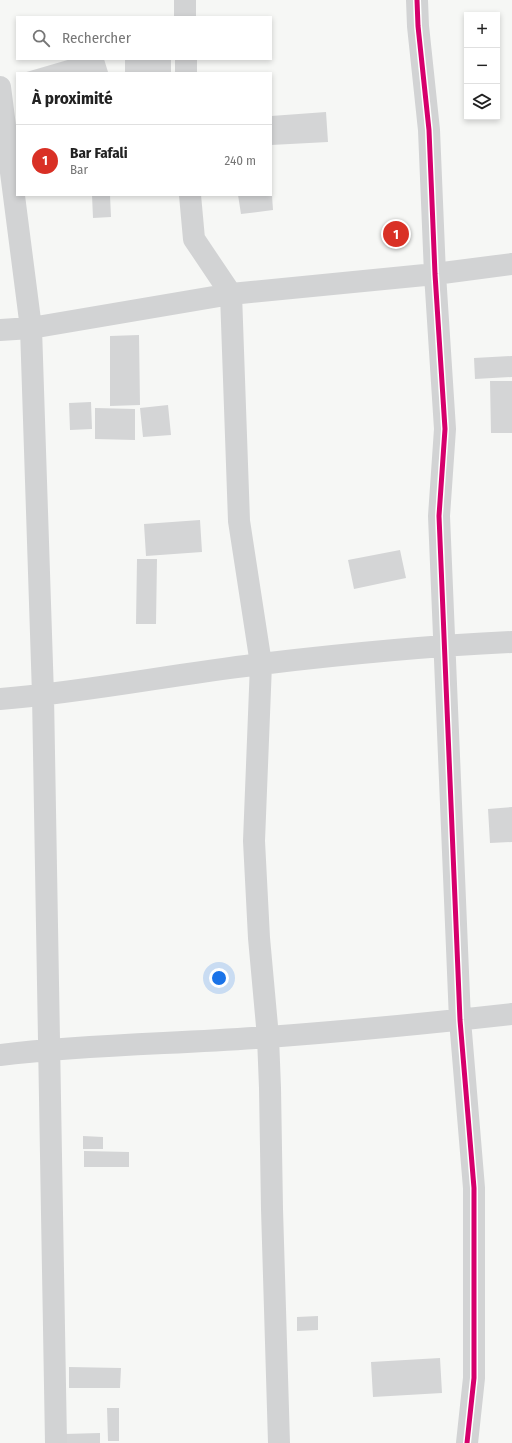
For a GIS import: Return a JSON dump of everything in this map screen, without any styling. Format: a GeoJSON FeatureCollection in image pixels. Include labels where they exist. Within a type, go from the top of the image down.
{"type":"FeatureCollection","features":[{"type":"Feature","properties":{"kind":"street"},"geometry":{"type":"LineString","coordinates":[[185,0],[185,16]]}},
{"type":"Feature","properties":{"kind":"street"},"geometry":{"type":"LineString","coordinates":[[417,0],[418,26],[429,130],[435,274],[445,429],[439,516],[460,1020],[474,1188],[474,1378],[467,1443]]}},
{"type":"Feature","properties":{"kind":"street"},"geometry":{"type":"LineString","coordinates":[[186,60],[186,72]]}},
{"type":"Feature","properties":{"kind":"street"},"geometry":{"type":"LineString","coordinates":[[0,87],[31,328],[43,695],[56,1443]]}},
{"type":"Feature","properties":{"kind":"street"},"geometry":{"type":"LineString","coordinates":[[190,196],[194,239],[232,294],[239,521],[261,664],[254,841],[259,938],[268,1037],[279,1443]]}},
{"type":"Feature","properties":{"kind":"street"},"geometry":{"type":"LineString","coordinates":[[0,330],[31,328],[232,294],[435,274],[512,264]]}},
{"type":"Feature","properties":{"kind":"street"},"geometry":{"type":"LineString","coordinates":[[0,699],[43,695],[261,664],[445,645],[512,642]]}},
{"type":"Feature","properties":{"kind":"street"},"geometry":{"type":"LineString","coordinates":[[0,1056],[48,1050],[268,1037],[512,1014]]}},
{"type":"Feature","properties":{"kind":"building"},"geometry":{"type":"Polygon","coordinates":[[[68,60],[104,60],[108,72],[26,72],[68,60]]]}},
{"type":"Feature","properties":{"kind":"building"},"geometry":{"type":"Polygon","coordinates":[[[125,60],[171,60],[171,72],[125,72],[125,60]]]}},
{"type":"Feature","properties":{"kind":"building"},"geometry":{"type":"Polygon","coordinates":[[[326,112],[328,142],[272,145],[272,116],[326,112]]]}},
{"type":"Feature","properties":{"kind":"building"},"geometry":{"type":"Polygon","coordinates":[[[272,195],[273,210],[241,214],[238,196],[272,195]]]}},
{"type":"Feature","properties":{"kind":"building"},"geometry":{"type":"Polygon","coordinates":[[[92,196],[110,196],[111,217],[93,218],[92,196]]]}},
{"type":"Feature","properties":{"kind":"building"},"geometry":{"type":"Polygon","coordinates":[[[139,335],[140,405],[110,406],[110,336],[139,335]]]}},
{"type":"Feature","properties":{"kind":"building"},"geometry":{"type":"Polygon","coordinates":[[[512,356],[512,377],[475,379],[474,358],[512,356]]]}},
{"type":"Feature","properties":{"kind":"building"},"geometry":{"type":"Polygon","coordinates":[[[490,381],[512,381],[512,433],[491,433],[490,381]]]}},
{"type":"Feature","properties":{"kind":"building"},"geometry":{"type":"Polygon","coordinates":[[[91,402],[92,429],[70,430],[69,403],[91,402]]]}},
{"type":"Feature","properties":{"kind":"building"},"geometry":{"type":"Polygon","coordinates":[[[168,405],[171,435],[143,437],[140,408],[168,405]]]}},
{"type":"Feature","properties":{"kind":"building"},"geometry":{"type":"Polygon","coordinates":[[[95,408],[135,409],[135,440],[95,439],[95,408]]]}},
{"type":"Feature","properties":{"kind":"building"},"geometry":{"type":"Polygon","coordinates":[[[200,520],[202,552],[146,556],[144,524],[200,520]]]}},
{"type":"Feature","properties":{"kind":"building"},"geometry":{"type":"Polygon","coordinates":[[[400,550],[406,578],[354,589],[348,560],[400,550]]]}},
{"type":"Feature","properties":{"kind":"building"},"geometry":{"type":"Polygon","coordinates":[[[137,559],[157,559],[156,624],[136,624],[137,559]]]}},
{"type":"Feature","properties":{"kind":"building"},"geometry":{"type":"Polygon","coordinates":[[[512,807],[512,842],[490,843],[488,809],[512,807]]]}},
{"type":"Feature","properties":{"kind":"building"},"geometry":{"type":"Polygon","coordinates":[[[83,1136],[103,1137],[103,1149],[83,1149],[83,1136]]]}},
{"type":"Feature","properties":{"kind":"building"},"geometry":{"type":"Polygon","coordinates":[[[84,1151],[129,1152],[129,1167],[84,1167],[84,1151]]]}},
{"type":"Feature","properties":{"kind":"building"},"geometry":{"type":"Polygon","coordinates":[[[318,1316],[318,1330],[297,1331],[297,1317],[318,1316]]]}},
{"type":"Feature","properties":{"kind":"building"},"geometry":{"type":"Polygon","coordinates":[[[440,1358],[442,1393],[373,1397],[371,1362],[440,1358]]]}},
{"type":"Feature","properties":{"kind":"building"},"geometry":{"type":"Polygon","coordinates":[[[69,1367],[121,1368],[120,1388],[69,1388],[69,1367]]]}},
{"type":"Feature","properties":{"kind":"building"},"geometry":{"type":"Polygon","coordinates":[[[107,1408],[119,1408],[119,1441],[108,1441],[107,1408]]]}},
{"type":"Feature","properties":{"kind":"building"},"geometry":{"type":"Polygon","coordinates":[[[100,1433],[100,1443],[64,1443],[64,1434],[100,1433]]]}},
{"type":"Feature","properties":{"kind":"cycle path"},"geometry":{"type":"LineString","coordinates":[[417,0],[418,26],[429,130],[435,274],[445,429],[439,516],[460,1020],[474,1188],[474,1378],[467,1443]]}},
{"type":"Feature","properties":{"kind":"place","name":"Bar Fafali"},"geometry":{"type":"Point","coordinates":[396,234]}}]}
